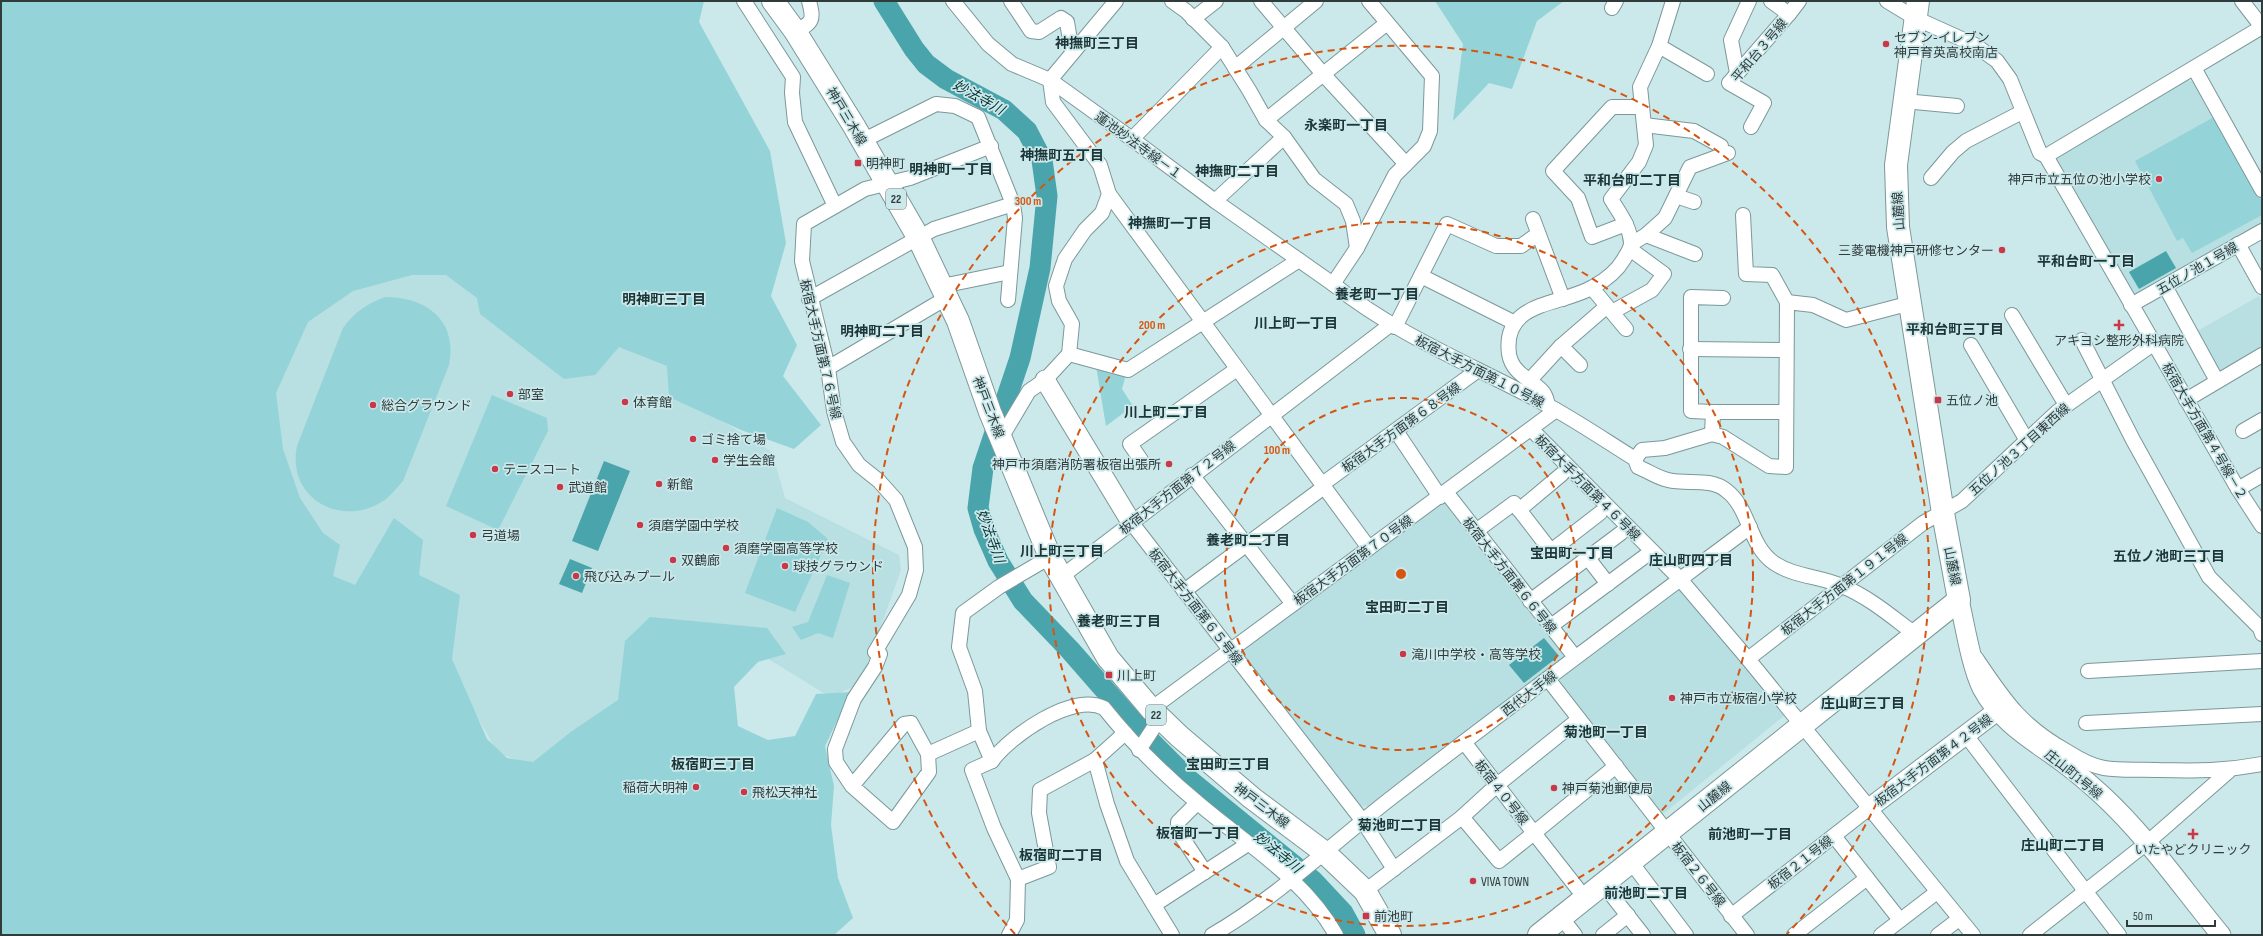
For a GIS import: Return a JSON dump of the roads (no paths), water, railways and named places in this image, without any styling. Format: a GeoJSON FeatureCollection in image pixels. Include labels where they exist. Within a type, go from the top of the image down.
{"type":"FeatureCollection","features":[{"type":"Feature","properties":{"kind":"main road","name":"神戸三木線"},"geometry":{"type":"LineString","coordinates":[[773,1],[795,31],[918,237],[958,321],[990,412],[1050,557],[1108,658],[1155,719],[1318,857],[1365,890],[1390,935]]}},
{"type":"Feature","properties":{"kind":"main road","name":"山麓線"},"geometry":{"type":"LineString","coordinates":[[1539,935],[1959,600],[1942,513],[1911,303],[1898,227],[1896,165],[1916,10]]}},
{"type":"Feature","properties":{"kind":"street"},"geometry":{"type":"LineString","coordinates":[[744,1],[793,76],[792,93],[795,122],[835,206]]}},
{"type":"Feature","properties":{"kind":"street"},"geometry":{"type":"LineString","coordinates":[[795,31],[809,24],[812,20],[809,1]]}},
{"type":"Feature","properties":{"kind":"street"},"geometry":{"type":"LineString","coordinates":[[1011,1],[1031,31],[1038,32],[1061,18],[1067,22],[1072,52]]}},
{"type":"Feature","properties":{"kind":"street"},"geometry":{"type":"LineString","coordinates":[[1116,1],[1050,80],[1053,102],[1100,165],[1109,194],[1369,548]]}},
{"type":"Feature","properties":{"kind":"street"},"geometry":{"type":"LineString","coordinates":[[1172,1],[1193,18],[1222,47],[1266,120],[1284,136],[1314,178],[1346,204],[1353,221],[1357,248]]}},
{"type":"Feature","properties":{"kind":"street"},"geometry":{"type":"LineString","coordinates":[[1193,18],[1216,1]]}},
{"type":"Feature","properties":{"kind":"street"},"geometry":{"type":"LineString","coordinates":[[1261,1],[1323,74],[1406,164]]}},
{"type":"Feature","properties":{"kind":"street"},"geometry":{"type":"LineString","coordinates":[[1235,68],[1316,1]]}},
{"type":"Feature","properties":{"kind":"street"},"geometry":{"type":"LineString","coordinates":[[1333,284],[1357,248],[1395,175],[1424,146],[1430,131],[1432,76],[1369,1]]}},
{"type":"Feature","properties":{"kind":"street"},"geometry":{"type":"LineString","coordinates":[[1529,381],[1561,346],[1609,309],[1652,290],[1664,274],[1630,247],[1626,224],[1611,199],[1639,162],[1646,145],[1640,87],[1659,46],[1673,1]]}},
{"type":"Feature","properties":{"kind":"street"},"geometry":{"type":"LineString","coordinates":[[1737,73],[1731,40],[1749,1]]}},
{"type":"Feature","properties":{"kind":"street"},"geometry":{"type":"LineString","coordinates":[[1771,1],[1789,14]]}},
{"type":"Feature","properties":{"kind":"street","name":"平和台３号線"},"geometry":{"type":"LineString","coordinates":[[1751,127],[1764,102],[1729,83],[1799,1]]}},
{"type":"Feature","properties":{"kind":"street","name":"板宿大手方面第４号線－２"},"geometry":{"type":"LineString","coordinates":[[1887,1],[1916,10],[1975,45],[1997,61],[2010,79],[2040,154],[2046,156],[2153,344],[2238,489],[2262,524]]}},
{"type":"Feature","properties":{"kind":"street"},"geometry":{"type":"LineString","coordinates":[[2046,156],[2262,27],[2242,1]]}},
{"type":"Feature","properties":{"kind":"street","name":"蓮池妙法寺線－１"},"geometry":{"type":"LineString","coordinates":[[958,3],[988,44],[1012,64],[1050,80],[1215,201],[1333,284]]}},
{"type":"Feature","properties":{"kind":"street"},"geometry":{"type":"LineString","coordinates":[[1266,120],[1387,23]]}},
{"type":"Feature","properties":{"kind":"street"},"geometry":{"type":"LineString","coordinates":[[1659,46],[1707,74]]}},
{"type":"Feature","properties":{"kind":"street"},"geometry":{"type":"LineString","coordinates":[[1132,139],[1222,47]]}},
{"type":"Feature","properties":{"kind":"street"},"geometry":{"type":"LineString","coordinates":[[2194,68],[2262,190]]}},
{"type":"Feature","properties":{"kind":"street"},"geometry":{"type":"LineString","coordinates":[[1904,101],[1957,106]]}},
{"type":"Feature","properties":{"kind":"street"},"geometry":{"type":"LineString","coordinates":[[862,141],[936,104],[955,106],[978,117],[991,146],[1013,204],[1015,218],[1008,300]]}},
{"type":"Feature","properties":{"kind":"street"},"geometry":{"type":"LineString","coordinates":[[1626,224],[1592,238],[1578,198],[1553,171],[1612,107],[1642,107]]}},
{"type":"Feature","properties":{"kind":"street"},"geometry":{"type":"LineString","coordinates":[[1931,178],[1953,152],[1966,141],[2022,112]]}},
{"type":"Feature","properties":{"kind":"street"},"geometry":{"type":"LineString","coordinates":[[1552,408],[1544,392],[1519,374],[1510,355],[1510,338],[1515,323],[1526,311],[1592,288],[1618,268],[1630,247],[1665,218],[1690,167],[1724,150],[1694,131],[1644,125]]}},
{"type":"Feature","properties":{"kind":"street"},"geometry":{"type":"LineString","coordinates":[[1215,201],[1284,136]]}},
{"type":"Feature","properties":{"kind":"street","name":"板宿大手方面第７６号線"},"geometry":{"type":"LineString","coordinates":[[852,786],[836,762],[835,748],[854,699],[875,667],[880,654],[875,652],[909,595],[916,570],[915,547],[896,500],[879,481],[859,465],[843,442],[834,411],[828,368],[809,299],[802,261],[804,224],[865,189],[910,178],[991,146]]}},
{"type":"Feature","properties":{"kind":"street"},"geometry":{"type":"LineString","coordinates":[[1000,436],[1030,391],[1045,380],[1069,354],[1072,324],[1058,301],[1056,286],[1065,259],[1102,213],[1109,194]]}},
{"type":"Feature","properties":{"kind":"street"},"geometry":{"type":"LineString","coordinates":[[1676,196],[1694,202]]}},
{"type":"Feature","properties":{"kind":"street"},"geometry":{"type":"LineString","coordinates":[[809,299],[934,229],[1013,204]]}},
{"type":"Feature","properties":{"kind":"street"},"geometry":{"type":"LineString","coordinates":[[1635,459],[1642,450],[1665,448],[1712,434],[1723,437],[1768,466],[1786,467],[1787,302],[1772,275],[1746,274],[1743,215]]}},
{"type":"Feature","properties":{"kind":"street"},"geometry":{"type":"LineString","coordinates":[[1533,218],[1563,299]]}},
{"type":"Feature","properties":{"kind":"street"},"geometry":{"type":"LineString","coordinates":[[1393,326],[1448,224],[1496,246],[1521,246],[1538,234]]}},
{"type":"Feature","properties":{"kind":"street","name":"五位ノ池１号線"},"geometry":{"type":"LineString","coordinates":[[2131,305],[2262,231]]}},
{"type":"Feature","properties":{"kind":"street"},"geometry":{"type":"LineString","coordinates":[[1646,235],[1695,254]]}},
{"type":"Feature","properties":{"kind":"street"},"geometry":{"type":"LineString","coordinates":[[2238,244],[2262,288]]}},
{"type":"Feature","properties":{"kind":"street"},"geometry":{"type":"LineString","coordinates":[[1069,354],[1128,370],[1205,323],[1299,260]]}},
{"type":"Feature","properties":{"kind":"street"},"geometry":{"type":"LineString","coordinates":[[828,368],[945,292],[1010,272]]}},
{"type":"Feature","properties":{"kind":"street"},"geometry":{"type":"LineString","coordinates":[[1421,276],[1515,323]]}},
{"type":"Feature","properties":{"kind":"street","name":"板宿大手方面第１０号線"},"geometry":{"type":"LineString","coordinates":[[1333,284],[1361,306],[1393,326],[1552,408],[1635,459],[1638,467],[1668,480],[1712,483],[1725,489],[1737,500],[1763,553],[1773,562],[1786,570],[1841,585],[1862,595],[1915,634]]}},
{"type":"Feature","properties":{"kind":"street"},"geometry":{"type":"LineString","coordinates":[[2165,286],[2217,382]]}},
{"type":"Feature","properties":{"kind":"street"},"geometry":{"type":"LineString","coordinates":[[1592,288],[1626,329]]}},
{"type":"Feature","properties":{"kind":"street"},"geometry":{"type":"LineString","coordinates":[[1724,298],[1691,297],[1691,411],[1786,412]]}},
{"type":"Feature","properties":{"kind":"street"},"geometry":{"type":"LineString","coordinates":[[1787,302],[1813,306],[1846,320],[1911,303]]}},
{"type":"Feature","properties":{"kind":"street"},"geometry":{"type":"LineString","coordinates":[[2012,315],[2066,405]]}},
{"type":"Feature","properties":{"kind":"street","name":"板宿大手方面第７２号線"},"geometry":{"type":"LineString","coordinates":[[1061,577],[1272,414],[1393,326]]}},
{"type":"Feature","properties":{"kind":"street"},"geometry":{"type":"LineString","coordinates":[[2082,340],[2100,373],[2101,380],[2209,577],[2261,629]]}},
{"type":"Feature","properties":{"kind":"street","name":"五位ノ池３丁目東西線"},"geometry":{"type":"LineString","coordinates":[[1942,513],[1962,501],[2026,439],[2066,405],[2153,344]]}},
{"type":"Feature","properties":{"kind":"street"},"geometry":{"type":"LineString","coordinates":[[1971,345],[2026,439]]}},
{"type":"Feature","properties":{"kind":"street"},"geometry":{"type":"LineString","coordinates":[[1561,346],[1580,365]]}},
{"type":"Feature","properties":{"kind":"street"},"geometry":{"type":"LineString","coordinates":[[1690,349],[1786,350]]}},
{"type":"Feature","properties":{"kind":"street"},"geometry":{"type":"LineString","coordinates":[[2186,400],[2262,355]]}},
{"type":"Feature","properties":{"kind":"street"},"geometry":{"type":"LineString","coordinates":[[1141,460],[1130,444],[1237,369]]}},
{"type":"Feature","properties":{"kind":"street","name":"板宿大手方面第６８号線"},"geometry":{"type":"LineString","coordinates":[[1184,591],[1478,370]]}},
{"type":"Feature","properties":{"kind":"street","name":"板宿大手方面第６５号線"},"geometry":{"type":"LineString","coordinates":[[1045,380],[1131,522],[1362,820],[1394,869]]}},
{"type":"Feature","properties":{"kind":"street","name":"板宿大手方面第７０号線"},"geometry":{"type":"LineString","coordinates":[[1139,750],[1155,719],[1230,650],[1531,429],[1552,408]]}},
{"type":"Feature","properties":{"kind":"street"},"geometry":{"type":"LineString","coordinates":[[1712,434],[1713,412]]}},
{"type":"Feature","properties":{"kind":"street"},"geometry":{"type":"LineString","coordinates":[[2243,431],[2262,420]]}},
{"type":"Feature","properties":{"kind":"street","name":"板宿大手方面第４６号線"},"geometry":{"type":"LineString","coordinates":[[1531,429],[1680,579],[1748,659],[1868,809],[1973,935]]}},
{"type":"Feature","properties":{"kind":"street","name":"板宿大手方面第６６号線"},"geometry":{"type":"LineString","coordinates":[[1396,431],[1443,494],[1476,531],[1574,657]]}},
{"type":"Feature","properties":{"kind":"street"},"geometry":{"type":"LineString","coordinates":[[1519,510],[1562,474]]}},
{"type":"Feature","properties":{"kind":"street"},"geometry":{"type":"LineString","coordinates":[[1192,475],[1293,604]]}},
{"type":"Feature","properties":{"kind":"street"},"geometry":{"type":"LineString","coordinates":[[2238,489],[2262,475]]}},
{"type":"Feature","properties":{"kind":"street"},"geometry":{"type":"LineString","coordinates":[[1476,531],[1514,503],[1551,551],[1600,512]]}},
{"type":"Feature","properties":{"kind":"street","name":"板宿大手方面第１９１号線"},"geometry":{"type":"LineString","coordinates":[[1748,659],[1841,585],[1923,523],[1942,513]]}},
{"type":"Feature","properties":{"kind":"street","name":"西代大手線"},"geometry":{"type":"LineString","coordinates":[[1292,878],[1362,820],[1548,679],[1574,657],[1750,527]]}},
{"type":"Feature","properties":{"kind":"street"},"geometry":{"type":"LineString","coordinates":[[1530,601],[1621,533]]}},
{"type":"Feature","properties":{"kind":"street"},"geometry":{"type":"LineString","coordinates":[[1551,626],[1652,551]]}},
{"type":"Feature","properties":{"kind":"street"},"geometry":{"type":"LineString","coordinates":[[992,761],[979,730],[975,691],[959,647],[963,613],[999,587],[1050,557]]}},
{"type":"Feature","properties":{"kind":"street"},"geometry":{"type":"LineString","coordinates":[[1591,562],[1608,584]]}},
{"type":"Feature","properties":{"kind":"street","name":"庄山町1号線"},"geometry":{"type":"LineString","coordinates":[[1959,600],[1975,671],[1982,688],[1997,711],[2024,736],[2062,762],[2103,796],[2148,842],[2221,935]]}},
{"type":"Feature","properties":{"kind":"street"},"geometry":{"type":"LineString","coordinates":[[1971,651],[1998,692],[2021,720],[2053,744],[2086,762],[2104,768],[2229,771],[2262,764]]}},
{"type":"Feature","properties":{"kind":"street"},"geometry":{"type":"LineString","coordinates":[[2088,671],[2262,660]]}},
{"type":"Feature","properties":{"kind":"street","name":"板宿２６号線"},"geometry":{"type":"LineString","coordinates":[[1548,679],[1747,935]]}},
{"type":"Feature","properties":{"kind":"street"},"geometry":{"type":"LineString","coordinates":[[1009,935],[1017,920],[1018,879],[994,828],[972,770],[992,761],[998,753],[1033,725],[1078,704],[1088,703],[1104,708],[1124,734],[1139,750],[1197,803],[1292,878],[1322,912],[1336,935]]}},
{"type":"Feature","properties":{"kind":"street","name":"板宿大手方面第４２号線"},"geometry":{"type":"LineString","coordinates":[[1868,809],[1997,711]]}},
{"type":"Feature","properties":{"kind":"street"},"geometry":{"type":"LineString","coordinates":[[2086,723],[2262,714]]}},
{"type":"Feature","properties":{"kind":"street"},"geometry":{"type":"LineString","coordinates":[[1365,890],[1462,818],[1497,785],[1579,719]]}},
{"type":"Feature","properties":{"kind":"street"},"geometry":{"type":"LineString","coordinates":[[911,722],[928,754],[929,772],[893,822],[852,786],[904,724],[911,722]]}},
{"type":"Feature","properties":{"kind":"street"},"geometry":{"type":"LineString","coordinates":[[928,754],[979,730]]}},
{"type":"Feature","properties":{"kind":"street"},"geometry":{"type":"LineString","coordinates":[[1018,879],[1048,867],[1039,813],[1040,790],[1096,760],[1124,734]]}},
{"type":"Feature","properties":{"kind":"street"},"geometry":{"type":"LineString","coordinates":[[1965,734],[2119,935]]}},
{"type":"Feature","properties":{"kind":"street","name":"板宿４０号線"},"geometry":{"type":"LineString","coordinates":[[1464,742],[1534,833],[1616,766]]}},
{"type":"Feature","properties":{"kind":"street"},"geometry":{"type":"LineString","coordinates":[[1096,760],[1107,804],[1127,861],[1172,935]]}},
{"type":"Feature","properties":{"kind":"street"},"geometry":{"type":"LineString","coordinates":[[2030,935],[2148,842],[2229,771]]}},
{"type":"Feature","properties":{"kind":"street"},"geometry":{"type":"LineString","coordinates":[[1197,803],[1178,822],[1178,831],[1205,872]]}},
{"type":"Feature","properties":{"kind":"street","name":"板宿２１号線"},"geometry":{"type":"LineString","coordinates":[[1731,916],[1868,809]]}},
{"type":"Feature","properties":{"kind":"street"},"geometry":{"type":"LineString","coordinates":[[1462,818],[1499,861],[1534,833],[1585,898]]}},
{"type":"Feature","properties":{"kind":"street"},"geometry":{"type":"LineString","coordinates":[[1834,836],[1900,920]]}},
{"type":"Feature","properties":{"kind":"street"},"geometry":{"type":"LineString","coordinates":[[1154,905],[1248,844]]}},
{"type":"Feature","properties":{"kind":"street"},"geometry":{"type":"LineString","coordinates":[[1631,862],[1686,935]]}},
{"type":"Feature","properties":{"kind":"street"},"geometry":{"type":"LineString","coordinates":[[1212,935],[1230,925],[1292,878]]}},
{"type":"Feature","properties":{"kind":"street"},"geometry":{"type":"LineString","coordinates":[[1794,935],[1868,878]]}},
{"type":"Feature","properties":{"kind":"street"},"geometry":{"type":"LineString","coordinates":[[1603,884],[1643,935]]}},
{"type":"Feature","properties":{"kind":"street"},"geometry":{"type":"LineString","coordinates":[[1881,935],[1937,892]]}},
{"type":"Feature","properties":{"kind":"street"},"geometry":{"type":"LineString","coordinates":[[1603,935],[1628,915]]}},
{"type":"Feature","properties":{"kind":"street"},"geometry":{"type":"LineString","coordinates":[[1561,917],[1575,935]]}},
{"type":"Feature","properties":{"kind":"street"},"geometry":{"type":"LineString","coordinates":[[1938,935],[1960,919]]}},
{"type":"Feature","properties":{"kind":"waterway","name":"妙法寺川"},"geometry":{"type":"LineString","coordinates":[[884,1],[914,49],[926,64],[946,79],[1004,110],[1027,131],[1042,160],[1047,196],[1040,268],[1020,358],[983,468],[978,508],[984,529],[998,561],[1023,601],[1070,650],[1147,738],[1189,780],[1313,881],[1343,913],[1355,935]]}},
{"type":"Feature","properties":{"kind":"place","name":"セブン-イレブン 神戸育英高校南店"},"geometry":{"type":"Point","coordinates":[1886,44]}},
{"type":"Feature","properties":{"kind":"place","name":"明神町"},"geometry":{"type":"Point","coordinates":[858,163]}},
{"type":"Feature","properties":{"kind":"place","name":"神戸市立五位の池小学校"},"geometry":{"type":"Point","coordinates":[2159,179]}},
{"type":"Feature","properties":{"kind":"place","name":"三菱電機神戸研修センター"},"geometry":{"type":"Point","coordinates":[2002,250]}},
{"type":"Feature","properties":{"kind":"place","name":"アキヨシ整形外科病院"},"geometry":{"type":"Point","coordinates":[2119,325]}},
{"type":"Feature","properties":{"kind":"place","name":"部室"},"geometry":{"type":"Point","coordinates":[510,394]}},
{"type":"Feature","properties":{"kind":"place","name":"五位ノ池"},"geometry":{"type":"Point","coordinates":[1938,400]}},
{"type":"Feature","properties":{"kind":"place","name":"体育館"},"geometry":{"type":"Point","coordinates":[625,402]}},
{"type":"Feature","properties":{"kind":"place","name":"総合グラウンド"},"geometry":{"type":"Point","coordinates":[373,405]}},
{"type":"Feature","properties":{"kind":"place","name":"ゴミ捨て場"},"geometry":{"type":"Point","coordinates":[693,439]}},
{"type":"Feature","properties":{"kind":"place","name":"学生会館"},"geometry":{"type":"Point","coordinates":[715,460]}},
{"type":"Feature","properties":{"kind":"place","name":"神戸市須磨消防署板宿出張所"},"geometry":{"type":"Point","coordinates":[1169,464]}},
{"type":"Feature","properties":{"kind":"place","name":"テニスコート"},"geometry":{"type":"Point","coordinates":[495,469]}},
{"type":"Feature","properties":{"kind":"place","name":"新館"},"geometry":{"type":"Point","coordinates":[659,484]}},
{"type":"Feature","properties":{"kind":"place","name":"武道館"},"geometry":{"type":"Point","coordinates":[560,487]}},
{"type":"Feature","properties":{"kind":"place","name":"須磨学園中学校"},"geometry":{"type":"Point","coordinates":[640,525]}},
{"type":"Feature","properties":{"kind":"place","name":"弓道場"},"geometry":{"type":"Point","coordinates":[473,535]}},
{"type":"Feature","properties":{"kind":"place","name":"須磨学園高等学校"},"geometry":{"type":"Point","coordinates":[726,548]}},
{"type":"Feature","properties":{"kind":"place","name":"双鶴廊"},"geometry":{"type":"Point","coordinates":[673,560]}},
{"type":"Feature","properties":{"kind":"place","name":"球技グラウンド"},"geometry":{"type":"Point","coordinates":[785,566]}},
{"type":"Feature","properties":{"kind":"place","name":"飛び込みプール"},"geometry":{"type":"Point","coordinates":[576,576]}},
{"type":"Feature","properties":{"kind":"place","name":"滝川中学校・高等学校"},"geometry":{"type":"Point","coordinates":[1403,654]}},
{"type":"Feature","properties":{"kind":"place","name":"川上町"},"geometry":{"type":"Point","coordinates":[1109,675]}},
{"type":"Feature","properties":{"kind":"place","name":"神戸市立板宿小学校"},"geometry":{"type":"Point","coordinates":[1672,698]}},
{"type":"Feature","properties":{"kind":"place","name":"稲荷大明神"},"geometry":{"type":"Point","coordinates":[696,787]}},
{"type":"Feature","properties":{"kind":"place","name":"神戸菊池郵便局"},"geometry":{"type":"Point","coordinates":[1554,788]}},
{"type":"Feature","properties":{"kind":"place","name":"飛松天神社"},"geometry":{"type":"Point","coordinates":[744,792]}},
{"type":"Feature","properties":{"kind":"place","name":"いたやどクリニック"},"geometry":{"type":"Point","coordinates":[2193,834]}},
{"type":"Feature","properties":{"kind":"place","name":"VIVA TOWN"},"geometry":{"type":"Point","coordinates":[1473,881]}},
{"type":"Feature","properties":{"kind":"place","name":"前池町"},"geometry":{"type":"Point","coordinates":[1366,916]}},
{"type":"Feature","properties":{"kind":"district","name":"神撫町三丁目"},"geometry":{"type":"Point","coordinates":[1097,43]}},
{"type":"Feature","properties":{"kind":"district","name":"永楽町一丁目"},"geometry":{"type":"Point","coordinates":[1346,125]}},
{"type":"Feature","properties":{"kind":"district","name":"神撫町五丁目"},"geometry":{"type":"Point","coordinates":[1062,155]}},
{"type":"Feature","properties":{"kind":"district","name":"明神町一丁目"},"geometry":{"type":"Point","coordinates":[951,169]}},
{"type":"Feature","properties":{"kind":"district","name":"神撫町二丁目"},"geometry":{"type":"Point","coordinates":[1237,171]}},
{"type":"Feature","properties":{"kind":"district","name":"平和台町二丁目"},"geometry":{"type":"Point","coordinates":[1632,180]}},
{"type":"Feature","properties":{"kind":"district","name":"神撫町一丁目"},"geometry":{"type":"Point","coordinates":[1170,223]}},
{"type":"Feature","properties":{"kind":"district","name":"平和台町一丁目"},"geometry":{"type":"Point","coordinates":[2086,261]}},
{"type":"Feature","properties":{"kind":"district","name":"養老町一丁目"},"geometry":{"type":"Point","coordinates":[1377,294]}},
{"type":"Feature","properties":{"kind":"district","name":"明神町三丁目"},"geometry":{"type":"Point","coordinates":[664,299]}},
{"type":"Feature","properties":{"kind":"district","name":"川上町一丁目"},"geometry":{"type":"Point","coordinates":[1296,323]}},
{"type":"Feature","properties":{"kind":"district","name":"平和台町三丁目"},"geometry":{"type":"Point","coordinates":[1955,329]}},
{"type":"Feature","properties":{"kind":"district","name":"明神町二丁目"},"geometry":{"type":"Point","coordinates":[882,331]}},
{"type":"Feature","properties":{"kind":"district","name":"川上町二丁目"},"geometry":{"type":"Point","coordinates":[1166,412]}},
{"type":"Feature","properties":{"kind":"district","name":"養老町二丁目"},"geometry":{"type":"Point","coordinates":[1248,540]}},
{"type":"Feature","properties":{"kind":"district","name":"川上町三丁目"},"geometry":{"type":"Point","coordinates":[1062,551]}},
{"type":"Feature","properties":{"kind":"district","name":"宝田町一丁目"},"geometry":{"type":"Point","coordinates":[1572,553]}},
{"type":"Feature","properties":{"kind":"district","name":"五位ノ池町三丁目"},"geometry":{"type":"Point","coordinates":[2169,556]}},
{"type":"Feature","properties":{"kind":"district","name":"庄山町四丁目"},"geometry":{"type":"Point","coordinates":[1691,560]}},
{"type":"Feature","properties":{"kind":"district","name":"宝田町二丁目"},"geometry":{"type":"Point","coordinates":[1407,607]}},
{"type":"Feature","properties":{"kind":"district","name":"養老町三丁目"},"geometry":{"type":"Point","coordinates":[1119,621]}},
{"type":"Feature","properties":{"kind":"district","name":"庄山町三丁目"},"geometry":{"type":"Point","coordinates":[1863,703]}},
{"type":"Feature","properties":{"kind":"district","name":"菊池町一丁目"},"geometry":{"type":"Point","coordinates":[1606,732]}},
{"type":"Feature","properties":{"kind":"district","name":"板宿町三丁目"},"geometry":{"type":"Point","coordinates":[713,764]}},
{"type":"Feature","properties":{"kind":"district","name":"宝田町三丁目"},"geometry":{"type":"Point","coordinates":[1228,764]}},
{"type":"Feature","properties":{"kind":"district","name":"菊池町二丁目"},"geometry":{"type":"Point","coordinates":[1400,825]}},
{"type":"Feature","properties":{"kind":"district","name":"板宿町一丁目"},"geometry":{"type":"Point","coordinates":[1198,833]}},
{"type":"Feature","properties":{"kind":"district","name":"前池町一丁目"},"geometry":{"type":"Point","coordinates":[1750,834]}},
{"type":"Feature","properties":{"kind":"district","name":"庄山町二丁目"},"geometry":{"type":"Point","coordinates":[2063,845]}},
{"type":"Feature","properties":{"kind":"district","name":"板宿町二丁目"},"geometry":{"type":"Point","coordinates":[1061,855]}},
{"type":"Feature","properties":{"kind":"district","name":"前池町二丁目"},"geometry":{"type":"Point","coordinates":[1646,893]}}]}
